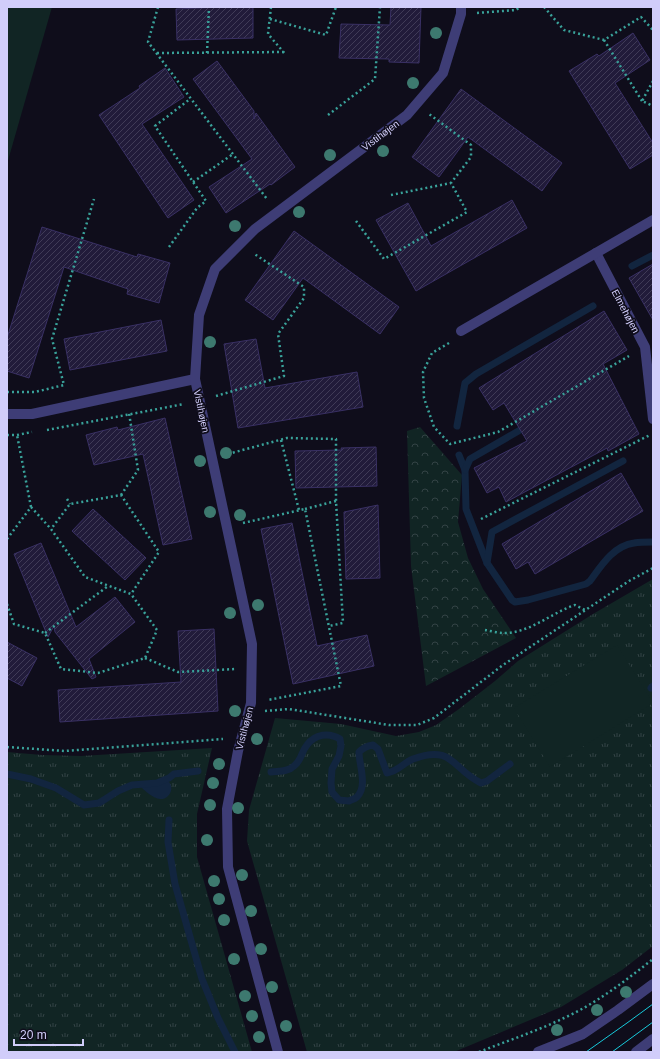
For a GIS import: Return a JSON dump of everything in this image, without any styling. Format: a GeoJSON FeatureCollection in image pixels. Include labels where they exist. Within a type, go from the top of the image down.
{"type":"FeatureCollection","features":[{"type":"Feature","properties":{"kind":"street","name":"Vistihøjen"},"geometry":{"type":"LineString","coordinates":[[278,1052],[228,867],[227,809],[238,751],[250,707],[252,644],[195,379],[198,315],[215,269],[255,229],[407,115],[443,74],[461,10]]}},
{"type":"Feature","properties":{"kind":"street"},"geometry":{"type":"LineString","coordinates":[[461,331],[653,220]]}},
{"type":"Feature","properties":{"kind":"street","name":"Elmehøjen"},"geometry":{"type":"LineString","coordinates":[[596,253],[645,347],[653,419]]}},
{"type":"Feature","properties":{"kind":"street","name":"Vistihøjen"},"geometry":{"type":"LineString","coordinates":[[7,414],[32,414],[195,379]]}},
{"type":"Feature","properties":{"kind":"street"},"geometry":{"type":"LineString","coordinates":[[538,1052],[583,1034],[653,984]]}},
{"type":"Feature","properties":{"kind":"street"},"geometry":{"type":"LineString","coordinates":[[636,1052],[653,1039]]}},
{"type":"Feature","properties":{"kind":"path"},"geometry":{"type":"LineString","coordinates":[[158,7],[148,42],[277,212]]}},
{"type":"Feature","properties":{"kind":"path"},"geometry":{"type":"LineString","coordinates":[[207,53],[209,7]]}},
{"type":"Feature","properties":{"kind":"path"},"geometry":{"type":"LineString","coordinates":[[271,7],[268,34],[286,55]]}},
{"type":"Feature","properties":{"kind":"path"},"geometry":{"type":"LineString","coordinates":[[270,19],[326,35],[336,7]]}},
{"type":"Feature","properties":{"kind":"path"},"geometry":{"type":"LineString","coordinates":[[328,115],[375,79],[380,7]]}},
{"type":"Feature","properties":{"kind":"path"},"geometry":{"type":"LineString","coordinates":[[461,10],[516,10],[520,7]]}},
{"type":"Feature","properties":{"kind":"path"},"geometry":{"type":"LineString","coordinates":[[544,7],[564,30],[604,40],[642,101],[653,106]]}},
{"type":"Feature","properties":{"kind":"path"},"geometry":{"type":"LineString","coordinates":[[604,40],[641,17],[653,30]]}},
{"type":"Feature","properties":{"kind":"path"},"geometry":{"type":"LineString","coordinates":[[156,53],[283,52]]}},
{"type":"Feature","properties":{"kind":"path"},"geometry":{"type":"LineString","coordinates":[[642,101],[653,81]]}},
{"type":"Feature","properties":{"kind":"path"},"geometry":{"type":"LineString","coordinates":[[169,247],[197,208],[206,201],[154,126],[190,98]]}},
{"type":"Feature","properties":{"kind":"path"},"geometry":{"type":"LineString","coordinates":[[391,195],[451,183],[471,157],[471,145],[416,105]]}},
{"type":"Feature","properties":{"kind":"path"},"geometry":{"type":"LineString","coordinates":[[193,182],[233,154]]}},
{"type":"Feature","properties":{"kind":"path"},"geometry":{"type":"LineString","coordinates":[[356,221],[384,259],[467,212],[451,183]]}},
{"type":"Feature","properties":{"kind":"path"},"geometry":{"type":"LineString","coordinates":[[7,392],[34,392],[64,385],[52,339],[94,199]]}},
{"type":"Feature","properties":{"kind":"path"},"geometry":{"type":"LineString","coordinates":[[54,429],[200,401],[284,376],[278,334],[304,298],[304,287],[241,244]]}},
{"type":"Feature","properties":{"kind":"path"},"geometry":{"type":"LineString","coordinates":[[461,331],[448,343],[432,353],[423,372],[424,398],[434,427],[450,444],[498,432],[645,347]]}},
{"type":"Feature","properties":{"kind":"path"},"geometry":{"type":"LineString","coordinates":[[51,530],[70,504],[121,495],[138,470],[129,414]]}},
{"type":"Feature","properties":{"kind":"path"},"geometry":{"type":"LineString","coordinates":[[481,519],[653,434]]}},
{"type":"Feature","properties":{"kind":"path"},"geometry":{"type":"LineString","coordinates":[[17,435],[30,507],[51,530],[85,578],[131,594],[157,630],[145,658]]}},
{"type":"Feature","properties":{"kind":"path"},"geometry":{"type":"LineString","coordinates":[[212,458],[287,438],[336,439],[336,501],[343,623],[329,626]]}},
{"type":"Feature","properties":{"kind":"path"},"geometry":{"type":"LineString","coordinates":[[281,440],[298,510]]}},
{"type":"Feature","properties":{"kind":"path"},"geometry":{"type":"LineString","coordinates":[[121,495],[159,552],[131,594]]}},
{"type":"Feature","properties":{"kind":"path"},"geometry":{"type":"LineString","coordinates":[[67,499],[70,504]]}},
{"type":"Feature","properties":{"kind":"path"},"geometry":{"type":"LineString","coordinates":[[227,526],[336,501]]}},
{"type":"Feature","properties":{"kind":"path"},"geometry":{"type":"LineString","coordinates":[[7,539],[30,507]]}},
{"type":"Feature","properties":{"kind":"path"},"geometry":{"type":"LineString","coordinates":[[250,707],[341,686],[305,509]]}},
{"type":"Feature","properties":{"kind":"path"},"geometry":{"type":"LineString","coordinates":[[250,707],[289,709],[389,725],[417,725],[434,718],[503,665],[629,581],[653,568]]}},
{"type":"Feature","properties":{"kind":"path"},"geometry":{"type":"LineString","coordinates":[[44,633],[108,586]]}},
{"type":"Feature","properties":{"kind":"path"},"geometry":{"type":"LineString","coordinates":[[7,604],[14,624],[44,633],[61,669],[98,672],[145,658],[178,672],[252,668]]}},
{"type":"Feature","properties":{"kind":"path"},"geometry":{"type":"LineString","coordinates":[[485,630],[506,633],[521,630],[575,605],[585,610]]}},
{"type":"Feature","properties":{"kind":"path"},"geometry":{"type":"LineString","coordinates":[[7,747],[66,751],[208,741],[242,737]]}},
{"type":"Feature","properties":{"kind":"path"},"geometry":{"type":"LineString","coordinates":[[479,1052],[564,1018],[599,999],[653,959]]}},
{"type":"Feature","properties":{"kind":"green space"},"geometry":{"type":"Polygon","coordinates":[[[7,7],[52,7],[7,164],[7,7]]]}},
{"type":"Feature","properties":{"kind":"green space"},"geometry":{"type":"Polygon","coordinates":[[[420,427],[462,475],[458,522],[468,558],[483,589],[516,638],[426,686],[411,566],[407,431],[420,427]]]}},
{"type":"Feature","properties":{"kind":"green space"},"geometry":{"type":"Polygon","coordinates":[[[653,579],[653,946],[622,970],[561,1007],[454,1052],[307,1052],[247,841],[249,810],[275,718],[341,724],[396,736],[419,732],[436,725],[459,709],[518,661],[593,614],[653,579]]]}},
{"type":"Feature","properties":{"kind":"green space"},"geometry":{"type":"Polygon","coordinates":[[[617,645],[653,703],[550,767],[514,708],[617,645]]]}},
{"type":"Feature","properties":{"kind":"green space"},"geometry":{"type":"Polygon","coordinates":[[[212,748],[197,814],[197,857],[252,1052],[7,1052],[7,752],[81,756],[212,748]]]}},
{"type":"Feature","properties":{"kind":"water"},"geometry":{"type":"Polygon","coordinates":[[[165,779],[171,785],[171,792],[164,799],[160,799],[147,793],[141,787],[142,784],[165,779]]]}},
{"type":"Feature","properties":{"kind":"building"},"geometry":{"type":"Polygon","coordinates":[[[253,7],[253,38],[177,40],[176,9],[253,7]]]}},
{"type":"Feature","properties":{"kind":"building"},"geometry":{"type":"Polygon","coordinates":[[[391,7],[421,7],[419,63],[389,62],[389,59],[339,58],[341,24],[390,25],[391,7]]]}},
{"type":"Feature","properties":{"kind":"building"},"geometry":{"type":"Polygon","coordinates":[[[633,33],[650,60],[615,83],[653,143],[653,155],[630,169],[569,71],[597,54],[599,56],[633,33]]]}},
{"type":"Feature","properties":{"kind":"building"},"geometry":{"type":"Polygon","coordinates":[[[217,61],[254,111],[254,119],[256,113],[295,167],[271,185],[270,184],[226,213],[209,187],[252,159],[193,79],[217,61]]]}},
{"type":"Feature","properties":{"kind":"building"},"geometry":{"type":"Polygon","coordinates":[[[165,68],[184,97],[142,124],[194,200],[168,218],[99,115],[140,88],[139,86],[165,68]]]}},
{"type":"Feature","properties":{"kind":"building"},"geometry":{"type":"Polygon","coordinates":[[[461,89],[562,163],[542,191],[468,137],[439,177],[412,157],[461,89]]]}},
{"type":"Feature","properties":{"kind":"building"},"geometry":{"type":"Polygon","coordinates":[[[512,200],[527,228],[416,291],[376,220],[408,203],[431,246],[512,200]]]}},
{"type":"Feature","properties":{"kind":"building"},"geometry":{"type":"Polygon","coordinates":[[[42,227],[137,257],[138,254],[170,263],[159,303],[127,294],[128,289],[64,267],[29,378],[7,371],[7,338],[42,227]]]}},
{"type":"Feature","properties":{"kind":"building"},"geometry":{"type":"Polygon","coordinates":[[[294,231],[399,307],[380,334],[303,278],[273,320],[245,300],[294,231]]]}},
{"type":"Feature","properties":{"kind":"building"},"geometry":{"type":"Polygon","coordinates":[[[653,264],[653,320],[629,278],[653,264]]]}},
{"type":"Feature","properties":{"kind":"building"},"geometry":{"type":"Polygon","coordinates":[[[604,311],[627,350],[603,364],[639,434],[608,451],[607,448],[506,502],[499,487],[487,493],[474,468],[527,441],[504,403],[493,410],[479,388],[604,311]]]}},
{"type":"Feature","properties":{"kind":"building"},"geometry":{"type":"Polygon","coordinates":[[[161,320],[167,351],[70,370],[64,339],[161,320]]]}},
{"type":"Feature","properties":{"kind":"building"},"geometry":{"type":"Polygon","coordinates":[[[256,339],[265,388],[357,372],[363,407],[238,428],[224,344],[256,339]]]}},
{"type":"Feature","properties":{"kind":"building"},"geometry":{"type":"Polygon","coordinates":[[[165,418],[192,539],[163,545],[143,454],[94,465],[86,435],[117,427],[118,430],[165,418]]]}},
{"type":"Feature","properties":{"kind":"building"},"geometry":{"type":"Polygon","coordinates":[[[376,447],[377,486],[296,488],[295,451],[342,450],[341,448],[376,447]]]}},
{"type":"Feature","properties":{"kind":"building"},"geometry":{"type":"Polygon","coordinates":[[[621,473],[643,511],[535,574],[528,562],[516,569],[502,544],[621,473]]]}},
{"type":"Feature","properties":{"kind":"building"},"geometry":{"type":"Polygon","coordinates":[[[378,505],[380,578],[346,579],[344,512],[378,505]]]}},
{"type":"Feature","properties":{"kind":"building"},"geometry":{"type":"Polygon","coordinates":[[[93,509],[146,558],[125,580],[72,531],[93,509]]]}},
{"type":"Feature","properties":{"kind":"building"},"geometry":{"type":"Polygon","coordinates":[[[292,523],[317,646],[367,635],[374,666],[293,684],[261,529],[292,523]]]}},
{"type":"Feature","properties":{"kind":"building"},"geometry":{"type":"Polygon","coordinates":[[[41,543],[76,627],[115,597],[135,622],[89,659],[96,677],[92,679],[55,632],[54,626],[48,637],[14,554],[41,543]]]}},
{"type":"Feature","properties":{"kind":"building"},"geometry":{"type":"Polygon","coordinates":[[[214,629],[218,711],[60,722],[58,690],[181,682],[178,631],[214,629]]]}},
{"type":"Feature","properties":{"kind":"building"},"geometry":{"type":"Polygon","coordinates":[[[7,642],[37,658],[22,686],[7,678],[7,642]]]}},
{"type":"Feature","properties":{"kind":"waterway"},"geometry":{"type":"LineString","coordinates":[[632,266],[653,255]]}},
{"type":"Feature","properties":{"kind":"waterway"},"geometry":{"type":"LineString","coordinates":[[457,426],[465,383],[476,374],[593,306]]}},
{"type":"Feature","properties":{"kind":"waterway"},"geometry":{"type":"LineString","coordinates":[[465,470],[470,459],[527,426]]}},
{"type":"Feature","properties":{"kind":"waterway"},"geometry":{"type":"LineString","coordinates":[[459,455],[465,470],[466,509],[487,563],[512,600],[515,602],[528,600],[586,584],[608,558],[620,548],[634,543],[653,542]]}},
{"type":"Feature","properties":{"kind":"waterway"},"geometry":{"type":"LineString","coordinates":[[487,563],[492,532],[623,461]]}},
{"type":"Feature","properties":{"kind":"waterway"},"geometry":{"type":"LineString","coordinates":[[271,772],[283,771],[292,768],[297,764],[310,741],[322,735],[331,735],[340,739],[341,746],[339,756],[332,769],[331,783],[332,792],[339,800],[349,801],[356,798],[360,792],[362,787],[362,775],[359,752],[365,747],[371,745],[378,749],[387,773],[395,771],[413,759],[436,754],[451,760],[471,777],[481,783],[487,781],[510,764]]}},
{"type":"Feature","properties":{"kind":"waterway"},"geometry":{"type":"LineString","coordinates":[[7,774],[31,779],[56,788],[84,805],[99,803],[118,791],[132,785],[157,783],[174,774],[198,771]]}},
{"type":"Feature","properties":{"kind":"waterway"},"geometry":{"type":"LineString","coordinates":[[169,820],[168,842],[175,884],[202,979],[218,1018],[235,1052]]}},
{"type":"Feature","properties":{"kind":"tram line"},"geometry":{"type":"LineString","coordinates":[[586,1052],[653,1004]]}},
{"type":"Feature","properties":{"kind":"tram line"},"geometry":{"type":"LineString","coordinates":[[612,1052],[653,1022]]}}]}
